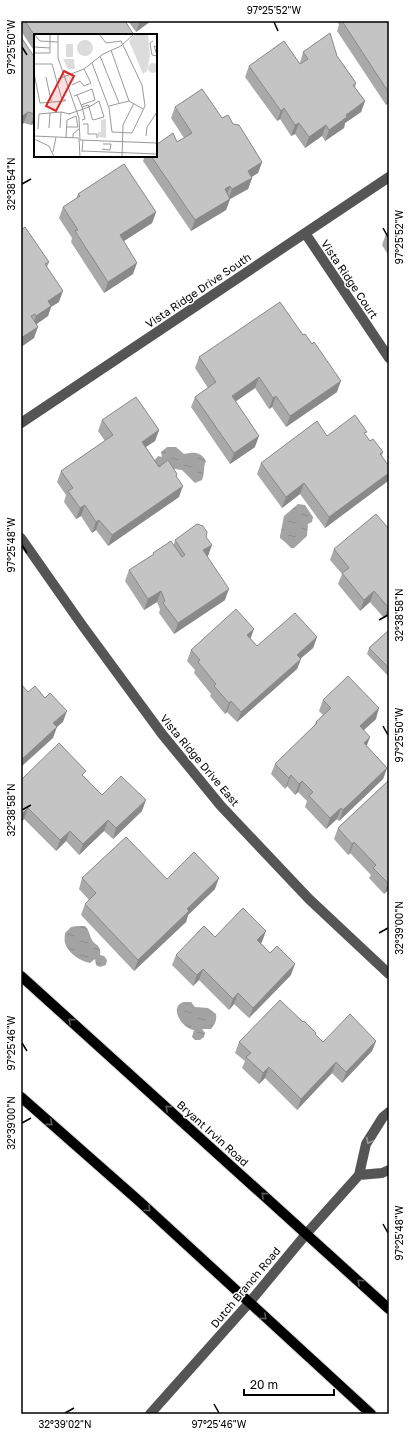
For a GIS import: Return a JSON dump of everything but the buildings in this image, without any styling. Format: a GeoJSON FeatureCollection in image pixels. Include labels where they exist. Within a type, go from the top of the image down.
{"type":"FeatureCollection","features":[{"type":"Feature","properties":{"kind":"main road","name":"Bryant Irvin Road"},"geometry":{"type":"LineString","coordinates":[[21,976],[389,1309]]}},
{"type":"Feature","properties":{"kind":"main road"},"geometry":{"type":"LineString","coordinates":[[21,1097],[139,1201],[370,1414]]}},
{"type":"Feature","properties":{"kind":"street","name":"Vista Ridge Drive South"},"geometry":{"type":"LineString","coordinates":[[21,423],[389,177]]}},
{"type":"Feature","properties":{"kind":"street","name":"Vista Ridge Court"},"geometry":{"type":"LineString","coordinates":[[305,233],[389,358]]}},
{"type":"Feature","properties":{"kind":"street","name":"Vista Ridge Drive East"},"geometry":{"type":"LineString","coordinates":[[21,538],[82,625],[162,734],[221,806],[309,899],[389,974]]}},
{"type":"Feature","properties":{"kind":"street","name":"Dutch Branch Road"},"geometry":{"type":"LineString","coordinates":[[150,1414],[249,1303],[306,1233],[359,1175],[366,1144],[383,1117],[389,1112]]}},
{"type":"Feature","properties":{"kind":"street"},"geometry":{"type":"LineString","coordinates":[[359,1175],[382,1173],[389,1170]]}},
{"type":"Feature","properties":{"kind":"water"},"geometry":{"type":"Polygon","coordinates":[[[167,447],[176,447],[184,454],[194,453],[201,455],[206,461],[202,480],[195,483],[182,470],[155,466],[154,461],[158,456],[162,457],[161,452],[167,447]]]}},
{"type":"Feature","properties":{"kind":"water"},"geometry":{"type":"Polygon","coordinates":[[[298,504],[305,505],[313,517],[312,522],[308,524],[307,536],[294,548],[291,548],[280,538],[280,536],[284,516],[298,504]]]}},
{"type":"Feature","properties":{"kind":"water"},"geometry":{"type":"Polygon","coordinates":[[[71,927],[86,927],[92,940],[100,949],[100,955],[104,956],[107,960],[106,965],[100,967],[96,965],[95,959],[90,963],[82,960],[69,950],[65,942],[65,933],[71,927]]]}},
{"type":"Feature","properties":{"kind":"water"},"geometry":{"type":"Polygon","coordinates":[[[191,1002],[195,1007],[208,1008],[216,1014],[214,1026],[211,1029],[202,1029],[205,1033],[204,1037],[200,1040],[195,1040],[192,1037],[194,1030],[185,1026],[178,1017],[177,1008],[179,1004],[191,1002]]]}}]}
